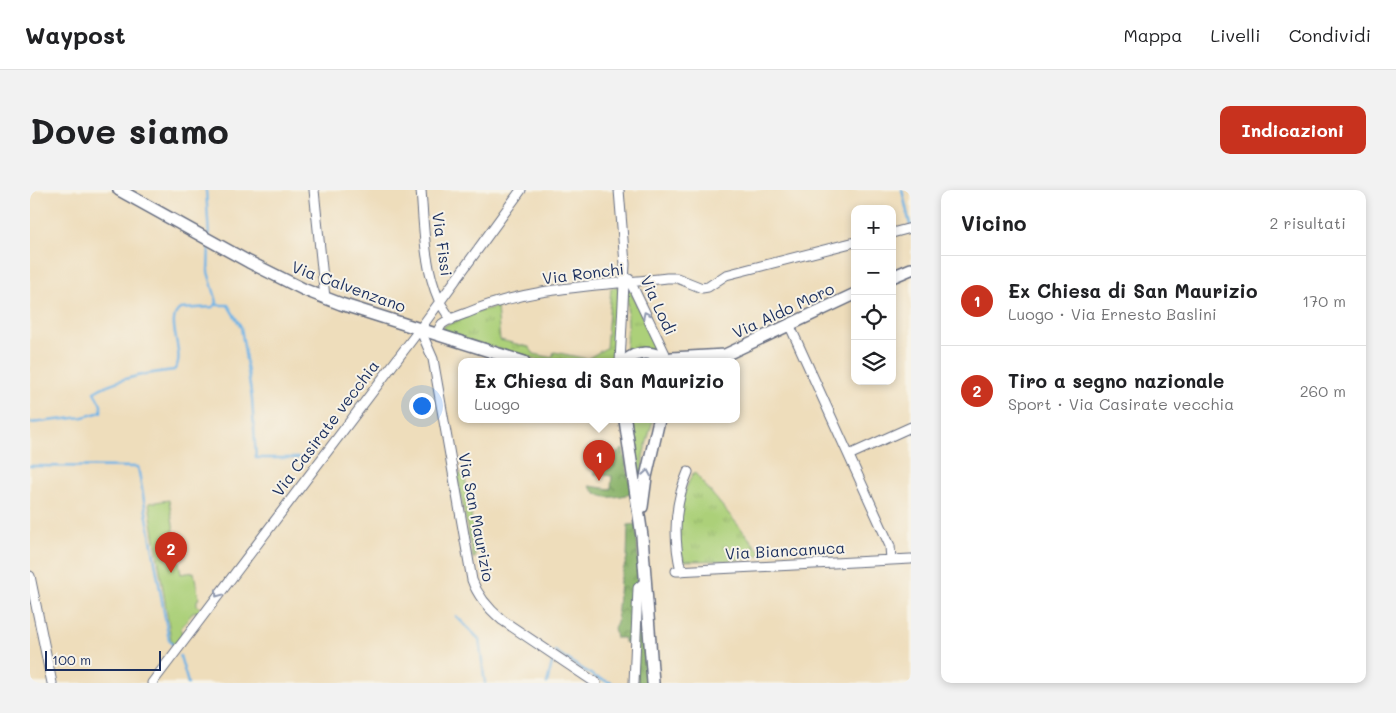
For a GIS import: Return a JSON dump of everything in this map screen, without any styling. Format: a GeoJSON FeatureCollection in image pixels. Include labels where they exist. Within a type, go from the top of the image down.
{"type":"FeatureCollection","features":[{"type":"Feature","properties":{"kind":"main road","name":"Via Calvenzano"},"geometry":{"type":"LineString","coordinates":[[118,190],[266,271],[325,298],[511,358]]}},
{"type":"Feature","properties":{"kind":"main road"},"geometry":{"type":"LineString","coordinates":[[896,276],[911,269]]}},
{"type":"Feature","properties":{"kind":"main road","name":"Via Aldo Moro"},"geometry":{"type":"LineString","coordinates":[[721,358],[853,295]]}},
{"type":"Feature","properties":{"kind":"main road"},"geometry":{"type":"LineString","coordinates":[[629,358],[643,353],[656,354],[662,358]]}},
{"type":"Feature","properties":{"kind":"main road","name":"Via Aldo Moro"},"geometry":{"type":"LineString","coordinates":[[672,358],[725,355]]}},
{"type":"Feature","properties":{"kind":"main road"},"geometry":{"type":"LineString","coordinates":[[622,423],[628,435]]}},
{"type":"Feature","properties":{"kind":"main road"},"geometry":{"type":"LineString","coordinates":[[626,423],[640,521],[653,683]]}},
{"type":"Feature","properties":{"kind":"main road"},"geometry":{"type":"LineString","coordinates":[[640,521],[646,477],[658,423]]}},
{"type":"Feature","properties":{"kind":"street"},"geometry":{"type":"LineString","coordinates":[[314,190],[325,298]]}},
{"type":"Feature","properties":{"kind":"street","name":"Via Fissi"},"geometry":{"type":"LineString","coordinates":[[421,190],[428,261],[432,280],[439,301],[451,320]]}},
{"type":"Feature","properties":{"kind":"street","name":"Via Casirate vecchia"},"geometry":{"type":"LineString","coordinates":[[152,683],[247,555],[420,329],[521,190]]}},
{"type":"Feature","properties":{"kind":"street","name":"Via Lodi"},"geometry":{"type":"LineString","coordinates":[[619,190],[627,283],[622,358]]}},
{"type":"Feature","properties":{"kind":"street"},"geometry":{"type":"LineString","coordinates":[[896,232],[911,228]]}},
{"type":"Feature","properties":{"kind":"street","name":"Via Ronchi"},"geometry":{"type":"LineString","coordinates":[[436,334],[443,324],[451,320],[479,308],[529,294],[575,287],[667,278],[677,278],[702,288],[708,287],[726,275],[851,243]]}},
{"type":"Feature","properties":{"kind":"street","name":"Via Lodi"},"geometry":{"type":"LineString","coordinates":[[627,283],[666,358]]}},
{"type":"Feature","properties":{"kind":"street"},"geometry":{"type":"LineString","coordinates":[[789,324],[890,546],[891,560]]}},
{"type":"Feature","properties":{"kind":"street","name":"Via San Maurizio"},"geometry":{"type":"LineString","coordinates":[[420,329],[433,359],[475,590],[486,605],[502,620],[596,683]]}},
{"type":"Feature","properties":{"kind":"street"},"geometry":{"type":"LineString","coordinates":[[849,455],[911,427]]}},
{"type":"Feature","properties":{"kind":"street","name":"Via Biancanuca"},"geometry":{"type":"LineString","coordinates":[[688,472],[678,500],[676,517],[678,571],[911,559]]}},
{"type":"Feature","properties":{"kind":"street"},"geometry":{"type":"LineString","coordinates":[[30,576],[52,683]]}},
{"type":"Feature","properties":{"kind":"street"},"geometry":{"type":"LineString","coordinates":[[634,683],[638,588],[646,581]]}},
{"type":"Feature","properties":{"kind":"green space"},"geometry":{"type":"Polygon","coordinates":[[[619,287],[616,349],[612,358],[589,358],[606,348],[611,288],[619,287]]]}},
{"type":"Feature","properties":{"kind":"green space"},"geometry":{"type":"Polygon","coordinates":[[[627,288],[629,288],[658,350],[625,354],[628,325],[627,288]]]}},
{"type":"Feature","properties":{"kind":"green space"},"geometry":{"type":"Polygon","coordinates":[[[497,307],[500,340],[529,347],[534,354],[552,358],[531,358],[443,333],[444,326],[479,311],[497,307]]]}},
{"type":"Feature","properties":{"kind":"green space"},"geometry":{"type":"Polygon","coordinates":[[[554,352],[582,358],[552,358],[554,352]]]}},
{"type":"Feature","properties":{"kind":"green space"},"geometry":{"type":"Polygon","coordinates":[[[630,423],[652,423],[643,456],[641,490],[630,423]]]}},
{"type":"Feature","properties":{"kind":"green space"},"geometry":{"type":"Polygon","coordinates":[[[623,449],[632,494],[609,497],[598,494],[589,486],[611,489],[612,476],[594,474],[595,467],[600,462],[614,461],[616,453],[623,449]]]}},
{"type":"Feature","properties":{"kind":"green space"},"geometry":{"type":"Polygon","coordinates":[[[694,472],[762,554],[735,560],[684,561],[679,540],[680,516],[685,492],[694,472]]]}},
{"type":"Feature","properties":{"kind":"green space"},"geometry":{"type":"Polygon","coordinates":[[[457,474],[462,474],[465,477],[476,545],[475,558],[473,558],[457,474]]]}},
{"type":"Feature","properties":{"kind":"green space"},"geometry":{"type":"Polygon","coordinates":[[[169,500],[181,574],[194,572],[199,599],[197,600],[197,605],[201,609],[198,613],[194,611],[181,628],[182,635],[174,646],[171,639],[149,503],[169,500]]]}},
{"type":"Feature","properties":{"kind":"green space"},"geometry":{"type":"Polygon","coordinates":[[[636,524],[639,573],[635,588],[635,598],[643,617],[647,683],[638,683],[633,642],[624,642],[624,638],[616,638],[614,628],[617,622],[620,580],[627,558],[628,525],[636,524]]]}},
{"type":"Feature","properties":{"kind":"waterway"},"geometry":{"type":"LineString","coordinates":[[206,190],[209,236]]}},
{"type":"Feature","properties":{"kind":"waterway"},"geometry":{"type":"LineString","coordinates":[[902,190],[910,225]]}},
{"type":"Feature","properties":{"kind":"waterway"},"geometry":{"type":"LineString","coordinates":[[30,423],[83,417],[101,412],[101,405],[94,392],[122,380],[174,370],[178,364],[178,347],[174,329],[175,314],[180,309],[213,307],[217,302],[208,272],[209,244]]}},
{"type":"Feature","properties":{"kind":"waterway"},"geometry":{"type":"LineString","coordinates":[[216,305],[228,305],[241,327],[252,399],[256,458],[307,458]]}},
{"type":"Feature","properties":{"kind":"waterway"},"geometry":{"type":"LineString","coordinates":[[30,466],[138,467],[169,640],[172,644]]}},
{"type":"Feature","properties":{"kind":"waterway"},"geometry":{"type":"LineString","coordinates":[[456,616],[479,639],[485,683]]}},
{"type":"Feature","properties":{"kind":"waterway"},"geometry":{"type":"LineString","coordinates":[[555,651],[595,677],[612,683]]}},
{"type":"Feature","properties":{"kind":"waterway"},"geometry":{"type":"LineString","coordinates":[[180,656],[188,683]]}},
{"type":"Feature","properties":{"kind":"waterway"},"geometry":{"type":"LineString","coordinates":[[547,683],[553,659]]}},
{"type":"Feature","properties":{"kind":"place","name":"Ex Chiesa di San Maurizio"},"geometry":{"type":"Point","coordinates":[599,481]}},
{"type":"Feature","properties":{"kind":"place","name":"Tiro a segno nazionale"},"geometry":{"type":"Point","coordinates":[171,573]}}]}
